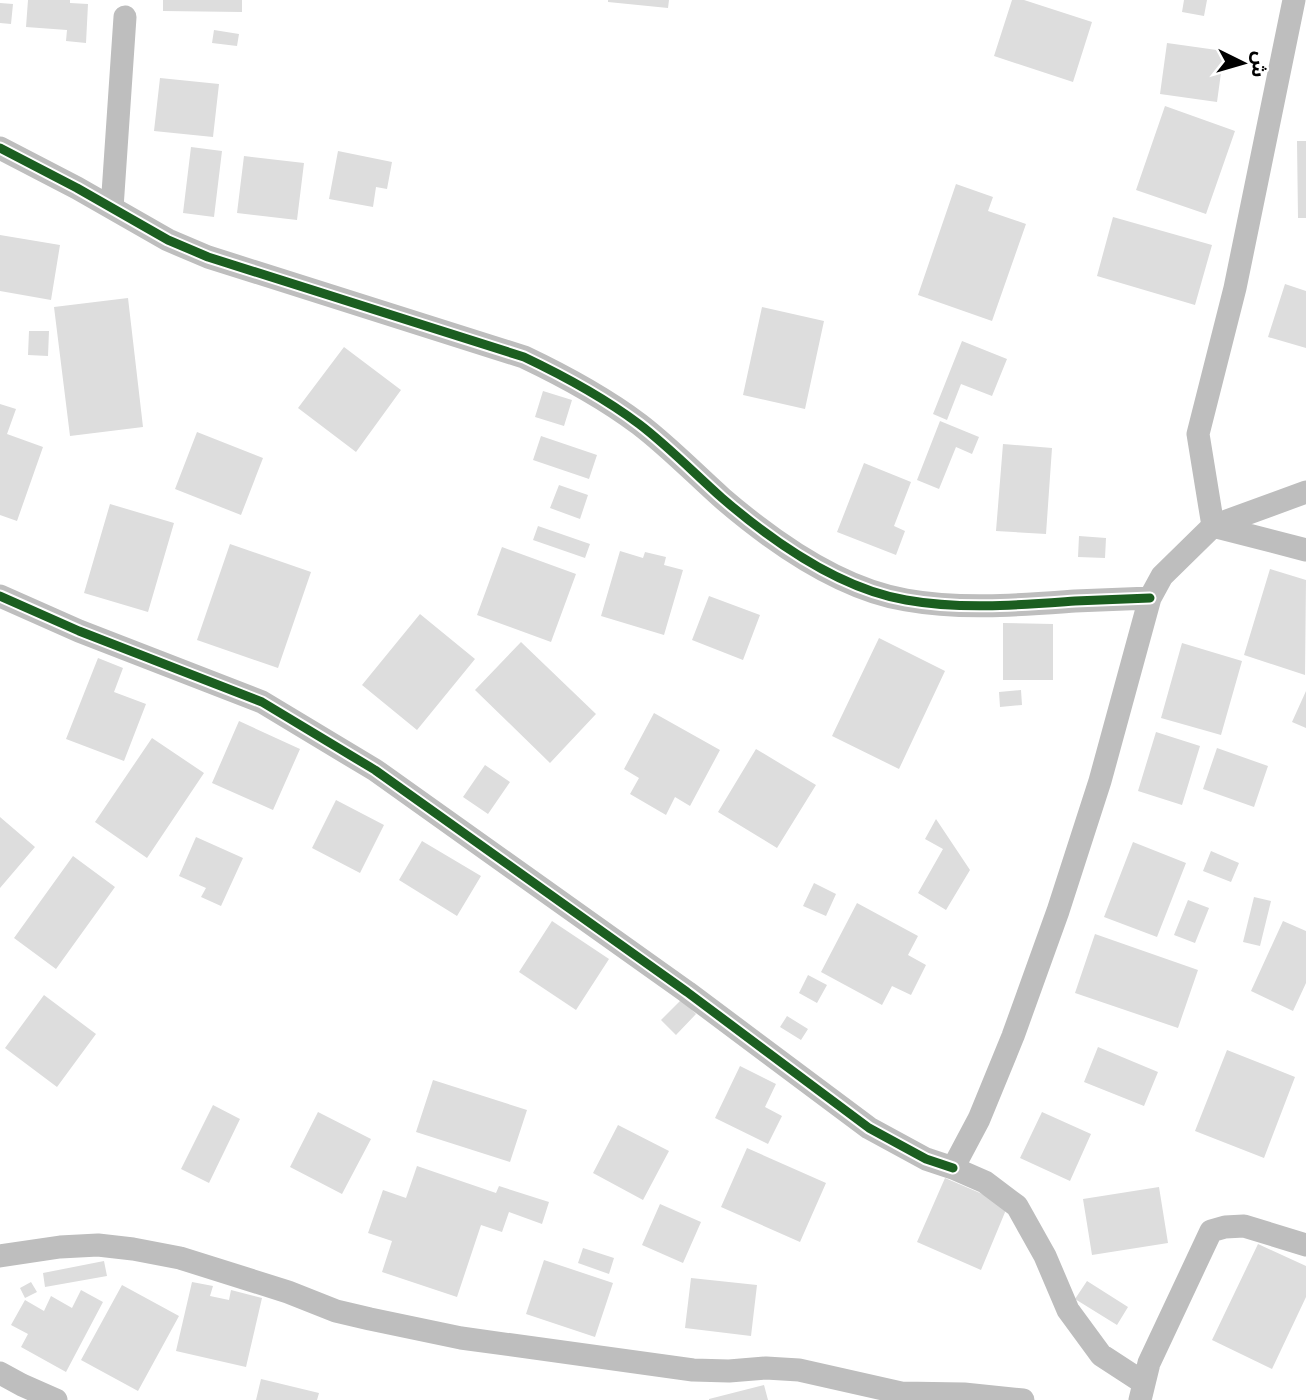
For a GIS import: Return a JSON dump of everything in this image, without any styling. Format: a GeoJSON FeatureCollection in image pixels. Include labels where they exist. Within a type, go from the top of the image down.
{"type":"FeatureCollection","features":[{"type":"Feature","properties":{"kind":"street"},"geometry":{"type":"LineString","coordinates":[[1213,526],[1198,434],[1235,288],[1294,0]]}},
{"type":"Feature","properties":{"kind":"street"},"geometry":{"type":"LineString","coordinates":[[112,208],[125,17]]}},
{"type":"Feature","properties":{"kind":"street"},"geometry":{"type":"LineString","coordinates":[[0,148],[168,240],[208,257],[524,358],[552,371],[599,396],[639,424],[764,532],[831,575],[866,589],[904,600],[961,607],[1150,598]]}},
{"type":"Feature","properties":{"kind":"street"},"geometry":{"type":"LineString","coordinates":[[953,1168],[979,1119],[1013,1036],[1058,911],[1100,781],[1150,598],[1162,576],[1213,526],[1306,492]]}},
{"type":"Feature","properties":{"kind":"street"},"geometry":{"type":"LineString","coordinates":[[1213,526],[1306,550]]}},
{"type":"Feature","properties":{"kind":"street"},"geometry":{"type":"LineString","coordinates":[[0,596],[79,631],[262,702],[375,769],[687,992],[869,1128],[926,1158],[985,1182],[1017,1206],[1045,1256],[1068,1310],[1101,1355],[1142,1392],[1149,1363],[1211,1231],[1244,1226],[1306,1245]]}},
{"type":"Feature","properties":{"kind":"street"},"geometry":{"type":"LineString","coordinates":[[0,1256],[60,1247],[98,1245],[133,1249],[180,1258],[288,1292],[336,1311],[461,1338],[693,1370],[799,1370],[901,1393],[964,1394],[1023,1400]]}},
{"type":"Feature","properties":{"kind":"street"},"geometry":{"type":"LineString","coordinates":[[0,1373],[56,1400]]}},
{"type":"Feature","properties":{"kind":"building"},"geometry":{"type":"Polygon","coordinates":[[[28,0],[70,0],[70,3],[88,4],[86,43],[66,41],[67,30],[26,27],[28,0]]]}},
{"type":"Feature","properties":{"kind":"building"},"geometry":{"type":"Polygon","coordinates":[[[163,0],[242,0],[242,12],[163,11],[163,0]]]}},
{"type":"Feature","properties":{"kind":"building"},"geometry":{"type":"Polygon","coordinates":[[[608,0],[669,0],[668,8],[608,0]]]}},
{"type":"Feature","properties":{"kind":"building"},"geometry":{"type":"Polygon","coordinates":[[[1012,0],[1024,0],[1092,22],[1073,82],[994,56],[1012,0]]]}},
{"type":"Feature","properties":{"kind":"building"},"geometry":{"type":"Polygon","coordinates":[[[1184,0],[1207,0],[1204,16],[1182,12],[1184,0]]]}},
{"type":"Feature","properties":{"kind":"building"},"geometry":{"type":"Polygon","coordinates":[[[0,3],[13,4],[11,24],[0,23],[0,3]]]}},
{"type":"Feature","properties":{"kind":"building"},"geometry":{"type":"Polygon","coordinates":[[[214,30],[239,34],[237,46],[212,43],[214,30]]]}},
{"type":"Feature","properties":{"kind":"building"},"geometry":{"type":"Polygon","coordinates":[[[1167,43],[1224,51],[1217,102],[1160,94],[1167,43]]]}},
{"type":"Feature","properties":{"kind":"building"},"geometry":{"type":"Polygon","coordinates":[[[160,78],[219,84],[213,137],[154,131],[160,78]]]}},
{"type":"Feature","properties":{"kind":"building"},"geometry":{"type":"Polygon","coordinates":[[[1165,106],[1235,131],[1206,214],[1136,190],[1165,106]]]}},
{"type":"Feature","properties":{"kind":"building"},"geometry":{"type":"Polygon","coordinates":[[[1297,141],[1306,141],[1306,218],[1298,218],[1297,141]]]}},
{"type":"Feature","properties":{"kind":"building"},"geometry":{"type":"Polygon","coordinates":[[[191,147],[222,151],[214,217],[183,213],[191,147]]]}},
{"type":"Feature","properties":{"kind":"building"},"geometry":{"type":"Polygon","coordinates":[[[338,151],[392,162],[387,189],[376,187],[373,207],[329,199],[338,151]]]}},
{"type":"Feature","properties":{"kind":"building"},"geometry":{"type":"Polygon","coordinates":[[[244,156],[304,163],[297,220],[237,213],[244,156]]]}},
{"type":"Feature","properties":{"kind":"building"},"geometry":{"type":"Polygon","coordinates":[[[956,184],[993,197],[988,211],[1026,224],[992,321],[918,295],[956,184]]]}},
{"type":"Feature","properties":{"kind":"building"},"geometry":{"type":"Polygon","coordinates":[[[1113,217],[1212,245],[1195,305],[1097,276],[1113,217]]]}},
{"type":"Feature","properties":{"kind":"building"},"geometry":{"type":"Polygon","coordinates":[[[0,235],[60,245],[51,300],[0,291],[0,235]]]}},
{"type":"Feature","properties":{"kind":"building"},"geometry":{"type":"Polygon","coordinates":[[[1285,284],[1306,291],[1306,348],[1268,337],[1285,284]]]}},
{"type":"Feature","properties":{"kind":"building"},"geometry":{"type":"Polygon","coordinates":[[[128,298],[143,427],[70,436],[54,307],[128,298]]]}},
{"type":"Feature","properties":{"kind":"building"},"geometry":{"type":"Polygon","coordinates":[[[762,307],[824,321],[805,409],[743,395],[762,307]]]}},
{"type":"Feature","properties":{"kind":"building"},"geometry":{"type":"Polygon","coordinates":[[[29,331],[49,331],[48,356],[28,355],[29,331]]]}},
{"type":"Feature","properties":{"kind":"building"},"geometry":{"type":"Polygon","coordinates":[[[962,341],[1007,359],[992,396],[961,384],[947,420],[933,414],[962,341]]]}},
{"type":"Feature","properties":{"kind":"building"},"geometry":{"type":"Polygon","coordinates":[[[344,347],[401,390],[356,452],[298,408],[344,347]]]}},
{"type":"Feature","properties":{"kind":"building"},"geometry":{"type":"Polygon","coordinates":[[[543,391],[572,400],[564,426],[535,417],[543,391]]]}},
{"type":"Feature","properties":{"kind":"building"},"geometry":{"type":"Polygon","coordinates":[[[0,404],[16,409],[7,434],[43,447],[17,521],[0,515],[0,404]]]}},
{"type":"Feature","properties":{"kind":"building"},"geometry":{"type":"Polygon","coordinates":[[[940,421],[979,437],[972,454],[956,447],[939,489],[917,480],[940,421]]]}},
{"type":"Feature","properties":{"kind":"building"},"geometry":{"type":"Polygon","coordinates":[[[197,432],[263,458],[241,515],[175,489],[197,432]]]}},
{"type":"Feature","properties":{"kind":"building"},"geometry":{"type":"Polygon","coordinates":[[[541,436],[597,455],[589,479],[533,460],[541,436]]]}},
{"type":"Feature","properties":{"kind":"building"},"geometry":{"type":"Polygon","coordinates":[[[1003,444],[1052,448],[1046,534],[996,531],[1003,444]]]}},
{"type":"Feature","properties":{"kind":"building"},"geometry":{"type":"Polygon","coordinates":[[[864,463],[911,482],[894,526],[905,531],[896,555],[837,532],[864,463]]]}},
{"type":"Feature","properties":{"kind":"building"},"geometry":{"type":"Polygon","coordinates":[[[559,485],[588,495],[580,519],[550,508],[559,485]]]}},
{"type":"Feature","properties":{"kind":"building"},"geometry":{"type":"Polygon","coordinates":[[[110,504],[174,523],[148,612],[84,593],[110,504]]]}},
{"type":"Feature","properties":{"kind":"building"},"geometry":{"type":"Polygon","coordinates":[[[538,526],[590,544],[585,558],[533,540],[538,526]]]}},
{"type":"Feature","properties":{"kind":"building"},"geometry":{"type":"Polygon","coordinates":[[[1079,536],[1106,538],[1105,558],[1078,557],[1079,536]]]}},
{"type":"Feature","properties":{"kind":"building"},"geometry":{"type":"Polygon","coordinates":[[[230,544],[311,572],[278,668],[197,640],[230,544]]]}},
{"type":"Feature","properties":{"kind":"building"},"geometry":{"type":"Polygon","coordinates":[[[502,547],[576,574],[551,642],[477,615],[502,547]]]}},
{"type":"Feature","properties":{"kind":"building"},"geometry":{"type":"Polygon","coordinates":[[[620,551],[643,558],[645,552],[666,557],[664,565],[683,570],[664,635],[601,616],[620,551]]]}},
{"type":"Feature","properties":{"kind":"building"},"geometry":{"type":"Polygon","coordinates":[[[1270,569],[1306,580],[1305,675],[1244,655],[1270,569]]]}},
{"type":"Feature","properties":{"kind":"building"},"geometry":{"type":"Polygon","coordinates":[[[709,596],[760,615],[743,660],[692,640],[709,596]]]}},
{"type":"Feature","properties":{"kind":"building"},"geometry":{"type":"Polygon","coordinates":[[[420,614],[475,659],[417,730],[362,685],[420,614]]]}},
{"type":"Feature","properties":{"kind":"building"},"geometry":{"type":"Polygon","coordinates":[[[1003,623],[1053,624],[1053,680],[1003,680],[1003,623]]]}},
{"type":"Feature","properties":{"kind":"building"},"geometry":{"type":"Polygon","coordinates":[[[879,638],[945,671],[899,769],[832,736],[879,638]]]}},
{"type":"Feature","properties":{"kind":"building"},"geometry":{"type":"Polygon","coordinates":[[[521,642],[596,714],[550,763],[475,690],[521,642]]]}},
{"type":"Feature","properties":{"kind":"building"},"geometry":{"type":"Polygon","coordinates":[[[1182,643],[1242,661],[1221,735],[1161,718],[1182,643]]]}},
{"type":"Feature","properties":{"kind":"building"},"geometry":{"type":"Polygon","coordinates":[[[98,658],[123,668],[114,692],[146,704],[124,761],[66,739],[98,658]]]}},
{"type":"Feature","properties":{"kind":"building"},"geometry":{"type":"Polygon","coordinates":[[[1021,690],[1022,705],[1000,707],[999,692],[1021,690]]]}},
{"type":"Feature","properties":{"kind":"building"},"geometry":{"type":"Polygon","coordinates":[[[1306,691],[1306,728],[1292,722],[1306,691]]]}},
{"type":"Feature","properties":{"kind":"building"},"geometry":{"type":"Polygon","coordinates":[[[654,713],[720,750],[690,806],[675,797],[666,815],[630,794],[639,778],[624,769],[654,713]]]}},
{"type":"Feature","properties":{"kind":"building"},"geometry":{"type":"Polygon","coordinates":[[[239,721],[300,749],[273,810],[212,783],[239,721]]]}},
{"type":"Feature","properties":{"kind":"building"},"geometry":{"type":"Polygon","coordinates":[[[1156,732],[1200,746],[1182,805],[1138,791],[1156,732]]]}},
{"type":"Feature","properties":{"kind":"building"},"geometry":{"type":"Polygon","coordinates":[[[152,738],[204,773],[147,858],[95,822],[152,738]]]}},
{"type":"Feature","properties":{"kind":"building"},"geometry":{"type":"Polygon","coordinates":[[[1217,748],[1268,766],[1254,807],[1203,789],[1217,748]]]}},
{"type":"Feature","properties":{"kind":"building"},"geometry":{"type":"Polygon","coordinates":[[[756,749],[816,785],[777,848],[718,812],[756,749]]]}},
{"type":"Feature","properties":{"kind":"building"},"geometry":{"type":"Polygon","coordinates":[[[485,765],[510,782],[488,814],[463,797],[485,765]]]}},
{"type":"Feature","properties":{"kind":"building"},"geometry":{"type":"Polygon","coordinates":[[[336,800],[384,825],[360,873],[312,848],[336,800]]]}},
{"type":"Feature","properties":{"kind":"building"},"geometry":{"type":"Polygon","coordinates":[[[0,817],[35,847],[0,888],[0,817]]]}},
{"type":"Feature","properties":{"kind":"building"},"geometry":{"type":"Polygon","coordinates":[[[936,819],[970,870],[946,910],[918,893],[943,849],[925,839],[936,819]]]}},
{"type":"Feature","properties":{"kind":"building"},"geometry":{"type":"Polygon","coordinates":[[[196,837],[243,858],[221,906],[201,897],[206,888],[179,876],[196,837]]]}},
{"type":"Feature","properties":{"kind":"building"},"geometry":{"type":"Polygon","coordinates":[[[422,841],[481,876],[457,916],[399,880],[422,841]]]}},
{"type":"Feature","properties":{"kind":"building"},"geometry":{"type":"Polygon","coordinates":[[[1133,842],[1186,863],[1157,937],[1104,917],[1133,842]]]}},
{"type":"Feature","properties":{"kind":"building"},"geometry":{"type":"Polygon","coordinates":[[[1211,851],[1239,863],[1231,882],[1203,871],[1211,851]]]}},
{"type":"Feature","properties":{"kind":"building"},"geometry":{"type":"Polygon","coordinates":[[[73,856],[115,887],[56,969],[14,938],[73,856]]]}},
{"type":"Feature","properties":{"kind":"building"},"geometry":{"type":"Polygon","coordinates":[[[814,883],[836,894],[826,916],[803,906],[814,883]]]}},
{"type":"Feature","properties":{"kind":"building"},"geometry":{"type":"Polygon","coordinates":[[[1254,897],[1271,901],[1260,946],[1243,942],[1254,897]]]}},
{"type":"Feature","properties":{"kind":"building"},"geometry":{"type":"Polygon","coordinates":[[[1188,900],[1209,908],[1195,943],[1174,935],[1188,900]]]}},
{"type":"Feature","properties":{"kind":"building"},"geometry":{"type":"Polygon","coordinates":[[[857,903],[918,936],[908,955],[926,965],[911,995],[892,986],[882,1005],[821,972],[857,903]]]}},
{"type":"Feature","properties":{"kind":"building"},"geometry":{"type":"Polygon","coordinates":[[[552,921],[609,959],[576,1010],[519,972],[552,921]]]}},
{"type":"Feature","properties":{"kind":"building"},"geometry":{"type":"Polygon","coordinates":[[[1283,921],[1306,931],[1306,983],[1293,1011],[1251,991],[1283,921]]]}},
{"type":"Feature","properties":{"kind":"building"},"geometry":{"type":"Polygon","coordinates":[[[1095,934],[1198,970],[1178,1028],[1075,993],[1095,934]]]}},
{"type":"Feature","properties":{"kind":"building"},"geometry":{"type":"Polygon","coordinates":[[[808,975],[827,985],[817,1003],[799,993],[808,975]]]}},
{"type":"Feature","properties":{"kind":"building"},"geometry":{"type":"Polygon","coordinates":[[[44,995],[96,1034],[57,1087],[5,1048],[44,995]]]}},
{"type":"Feature","properties":{"kind":"building"},"geometry":{"type":"Polygon","coordinates":[[[682,999],[696,1014],[676,1035],[661,1020],[682,999]]]}},
{"type":"Feature","properties":{"kind":"building"},"geometry":{"type":"Polygon","coordinates":[[[787,1016],[808,1029],[801,1040],[780,1027],[787,1016]]]}},
{"type":"Feature","properties":{"kind":"building"},"geometry":{"type":"Polygon","coordinates":[[[1098,1047],[1158,1072],[1144,1106],[1084,1082],[1098,1047]]]}},
{"type":"Feature","properties":{"kind":"building"},"geometry":{"type":"Polygon","coordinates":[[[1227,1050],[1295,1077],[1264,1158],[1195,1131],[1227,1050]]]}},
{"type":"Feature","properties":{"kind":"building"},"geometry":{"type":"Polygon","coordinates":[[[740,1066],[776,1084],[765,1107],[782,1116],[768,1144],[715,1118],[740,1066]]]}},
{"type":"Feature","properties":{"kind":"building"},"geometry":{"type":"Polygon","coordinates":[[[433,1080],[527,1110],[510,1162],[416,1132],[433,1080]]]}},
{"type":"Feature","properties":{"kind":"building"},"geometry":{"type":"Polygon","coordinates":[[[213,1105],[240,1119],[209,1183],[181,1169],[213,1105]]]}},
{"type":"Feature","properties":{"kind":"building"},"geometry":{"type":"Polygon","coordinates":[[[318,1112],[371,1139],[342,1194],[290,1167],[318,1112]]]}},
{"type":"Feature","properties":{"kind":"building"},"geometry":{"type":"Polygon","coordinates":[[[1042,1112],[1091,1134],[1070,1181],[1020,1158],[1042,1112]]]}},
{"type":"Feature","properties":{"kind":"building"},"geometry":{"type":"Polygon","coordinates":[[[618,1125],[669,1151],[643,1200],[593,1173],[618,1125]]]}},
{"type":"Feature","properties":{"kind":"building"},"geometry":{"type":"Polygon","coordinates":[[[747,1148],[826,1183],[800,1242],[721,1207],[747,1148]]]}},
{"type":"Feature","properties":{"kind":"building"},"geometry":{"type":"Polygon","coordinates":[[[417,1166],[496,1193],[499,1186],[549,1202],[542,1224],[509,1212],[502,1232],[481,1225],[457,1297],[382,1272],[392,1241],[368,1233],[383,1190],[406,1198],[417,1166]]]}},
{"type":"Feature","properties":{"kind":"building"},"geometry":{"type":"Polygon","coordinates":[[[945,1178],[1008,1205],[981,1270],[917,1242],[945,1178]]]}},
{"type":"Feature","properties":{"kind":"building"},"geometry":{"type":"Polygon","coordinates":[[[1159,1187],[1168,1243],[1092,1255],[1083,1199],[1159,1187]]]}},
{"type":"Feature","properties":{"kind":"building"},"geometry":{"type":"Polygon","coordinates":[[[660,1204],[701,1222],[683,1263],[642,1245],[660,1204]]]}},
{"type":"Feature","properties":{"kind":"building"},"geometry":{"type":"Polygon","coordinates":[[[1258,1244],[1306,1266],[1306,1297],[1272,1369],[1212,1340],[1258,1244]]]}},
{"type":"Feature","properties":{"kind":"building"},"geometry":{"type":"Polygon","coordinates":[[[583,1248],[614,1258],[609,1274],[578,1263],[583,1248]]]}},
{"type":"Feature","properties":{"kind":"building"},"geometry":{"type":"Polygon","coordinates":[[[544,1260],[613,1283],[595,1337],[526,1314],[544,1260]]]}},
{"type":"Feature","properties":{"kind":"building"},"geometry":{"type":"Polygon","coordinates":[[[104,1261],[107,1276],[45,1287],[43,1273],[104,1261]]]}},
{"type":"Feature","properties":{"kind":"building"},"geometry":{"type":"Polygon","coordinates":[[[691,1278],[757,1285],[751,1336],[685,1328],[691,1278]]]}},
{"type":"Feature","properties":{"kind":"building"},"geometry":{"type":"Polygon","coordinates":[[[1087,1281],[1128,1307],[1117,1325],[1075,1299],[1087,1281]]]}},
{"type":"Feature","properties":{"kind":"building"},"geometry":{"type":"Polygon","coordinates":[[[31,1282],[37,1292],[25,1298],[20,1288],[31,1282]]]}},
{"type":"Feature","properties":{"kind":"building"},"geometry":{"type":"Polygon","coordinates":[[[192,1282],[213,1286],[210,1296],[229,1300],[231,1290],[262,1298],[246,1367],[176,1351],[192,1282]]]}},
{"type":"Feature","properties":{"kind":"building"},"geometry":{"type":"Polygon","coordinates":[[[122,1285],[179,1316],[138,1391],[81,1360],[122,1285]]]}},
{"type":"Feature","properties":{"kind":"building"},"geometry":{"type":"Polygon","coordinates":[[[81,1290],[103,1302],[66,1372],[21,1347],[28,1334],[11,1325],[25,1300],[44,1311],[51,1296],[72,1308],[81,1290]]]}},
{"type":"Feature","properties":{"kind":"building"},"geometry":{"type":"Polygon","coordinates":[[[261,1379],[319,1393],[317,1400],[256,1400],[261,1379]]]}},
{"type":"Feature","properties":{"kind":"building"},"geometry":{"type":"Polygon","coordinates":[[[764,1385],[768,1400],[709,1400],[709,1399],[764,1385]]]}},
{"type":"Feature","properties":{"kind":"cycle path"},"geometry":{"type":"LineString","coordinates":[[0,148],[168,240],[208,257],[524,357],[554,372],[639,424],[763,531],[808,561],[856,585],[906,600],[969,606],[1150,598]]}},
{"type":"Feature","properties":{"kind":"cycle path"},"geometry":{"type":"LineString","coordinates":[[0,596],[79,631],[262,702],[375,770],[687,992],[869,1128],[926,1159],[953,1168]]}}]}
